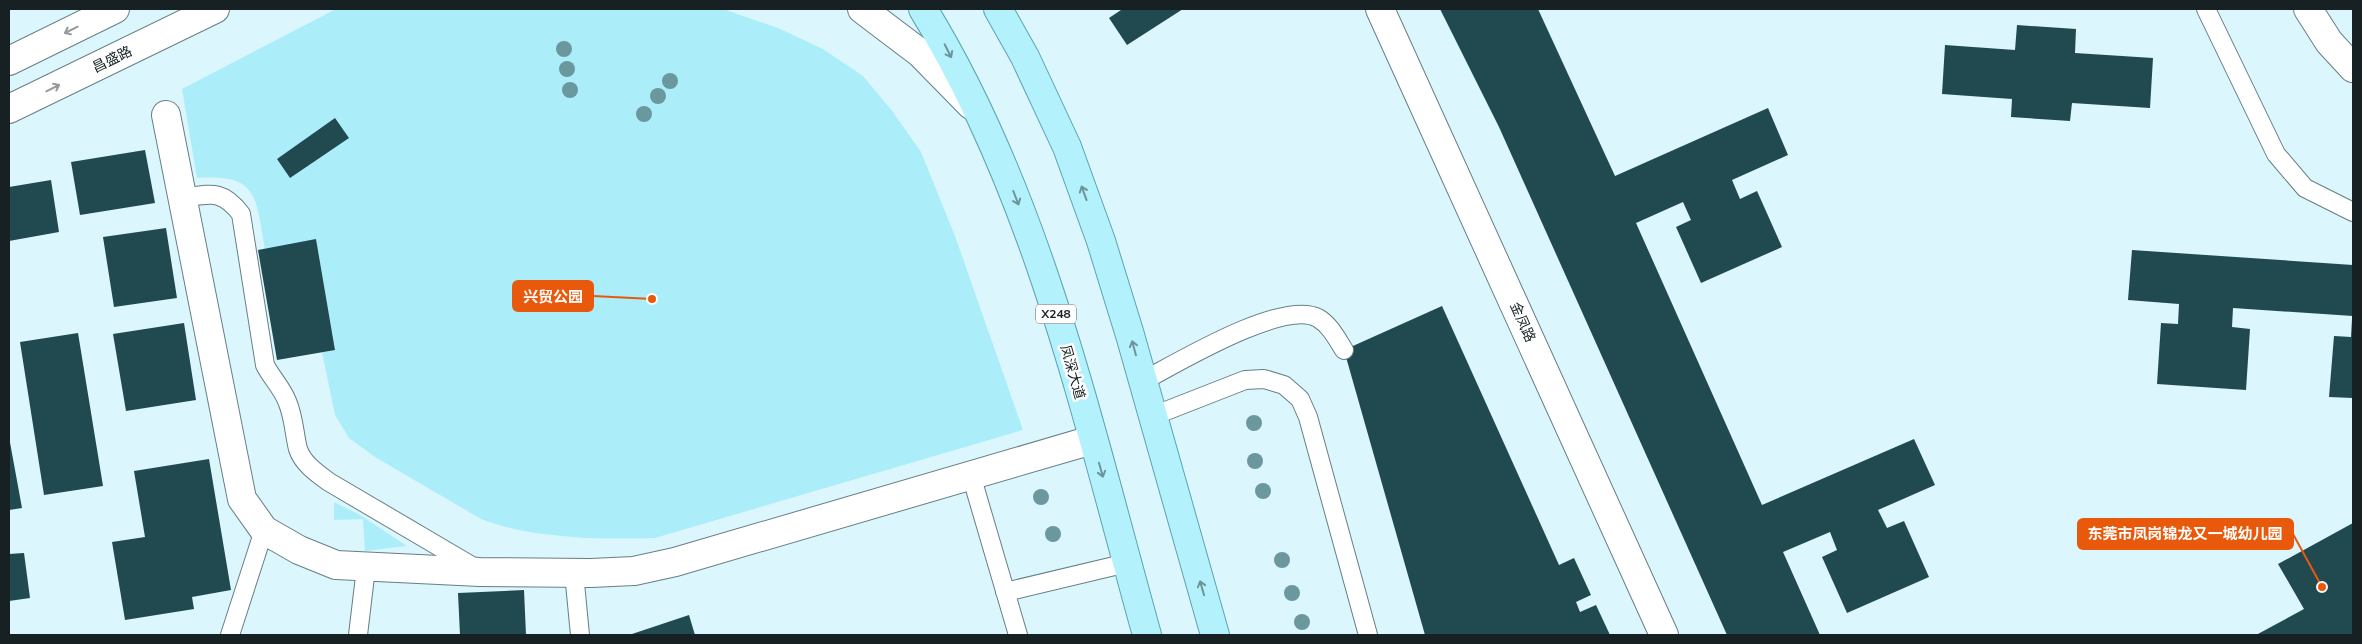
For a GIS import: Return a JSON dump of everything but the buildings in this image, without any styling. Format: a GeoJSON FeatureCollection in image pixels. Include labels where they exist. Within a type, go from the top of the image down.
{"type":"FeatureCollection","features":[{"type":"Feature","properties":{"kind":"main road","name":"凤深大道"},"geometry":{"type":"LineString","coordinates":[[923,9],[943,42],[982,117],[1016,197],[1044,277],[1147,635]]}},
{"type":"Feature","properties":{"kind":"main road"},"geometry":{"type":"LineString","coordinates":[[998,9],[1025,57],[1067,147],[1098,232],[1143,381],[1215,635]]}},
{"type":"Feature","properties":{"kind":"street"},"geometry":{"type":"LineString","coordinates":[[9,61],[115,9]]}},
{"type":"Feature","properties":{"kind":"street","name":"昌盛路"},"geometry":{"type":"LineString","coordinates":[[9,109],[215,9]]}},
{"type":"Feature","properties":{"kind":"street"},"geometry":{"type":"LineString","coordinates":[[862,9],[920,53],[982,117]]}},
{"type":"Feature","properties":{"kind":"street"},"geometry":{"type":"LineString","coordinates":[[1006,9],[1025,57]]}},
{"type":"Feature","properties":{"kind":"street","name":"金凤路"},"geometry":{"type":"LineString","coordinates":[[1380,9],[1664,635]]}},
{"type":"Feature","properties":{"kind":"street"},"geometry":{"type":"LineString","coordinates":[[2308,9],[2329,42],[2353,68]]}},
{"type":"Feature","properties":{"kind":"street"},"geometry":{"type":"LineString","coordinates":[[166,115],[242,499],[264,530],[299,550],[336,565],[366,568],[480,572],[574,573],[634,571],[675,562],[1092,440]]}},
{"type":"Feature","properties":{"kind":"lane"},"geometry":{"type":"LineString","coordinates":[[2206,9],[2276,154],[2305,188],[2353,212]]}},
{"type":"Feature","properties":{"kind":"lane"},"geometry":{"type":"LineString","coordinates":[[182,198],[215,194],[231,202],[241,214],[265,364],[273,380],[286,398],[293,416],[299,451],[310,467],[330,482],[480,572]]}},
{"type":"Feature","properties":{"kind":"lane"},"geometry":{"type":"LineString","coordinates":[[1143,381],[1241,331],[1262,322],[1293,314],[1306,314],[1318,318],[1327,325],[1344,350]]}},
{"type":"Feature","properties":{"kind":"lane"},"geometry":{"type":"LineString","coordinates":[[1153,416],[1245,380],[1264,379],[1284,386],[1300,399],[1308,417],[1368,635]]}},
{"type":"Feature","properties":{"kind":"lane"},"geometry":{"type":"LineString","coordinates":[[972,475],[1018,635]]}},
{"type":"Feature","properties":{"kind":"lane"},"geometry":{"type":"LineString","coordinates":[[230,635],[264,530]]}},
{"type":"Feature","properties":{"kind":"lane"},"geometry":{"type":"LineString","coordinates":[[1005,592],[1127,563]]}},
{"type":"Feature","properties":{"kind":"lane"},"geometry":{"type":"LineString","coordinates":[[358,635],[366,568]]}},
{"type":"Feature","properties":{"kind":"lane"},"geometry":{"type":"LineString","coordinates":[[574,573],[580,635]]}},
{"type":"Feature","properties":{"kind":"shaded area"},"geometry":{"type":"Polygon","coordinates":[[[336,9],[723,9],[778,28],[823,49],[863,76],[893,112],[921,152],[955,236],[1023,430],[655,538],[590,538],[544,534],[500,525],[481,519],[375,457],[349,438],[335,415],[322,352],[335,349],[316,240],[265,249],[259,215],[250,192],[243,185],[232,180],[197,178],[182,89],[336,9]]]}},
{"type":"Feature","properties":{"kind":"shaded area"},"geometry":{"type":"Polygon","coordinates":[[[334,502],[360,515],[407,546],[365,551],[363,519],[334,520],[334,502]]]}},
{"type":"Feature","properties":{"kind":"place","name":"兴贸公园"},"geometry":{"type":"Point","coordinates":[652,299]}},
{"type":"Feature","properties":{"kind":"place","name":"东莞市凤岗锦龙又一城幼儿园"},"geometry":{"type":"Point","coordinates":[2322,587]}}]}
